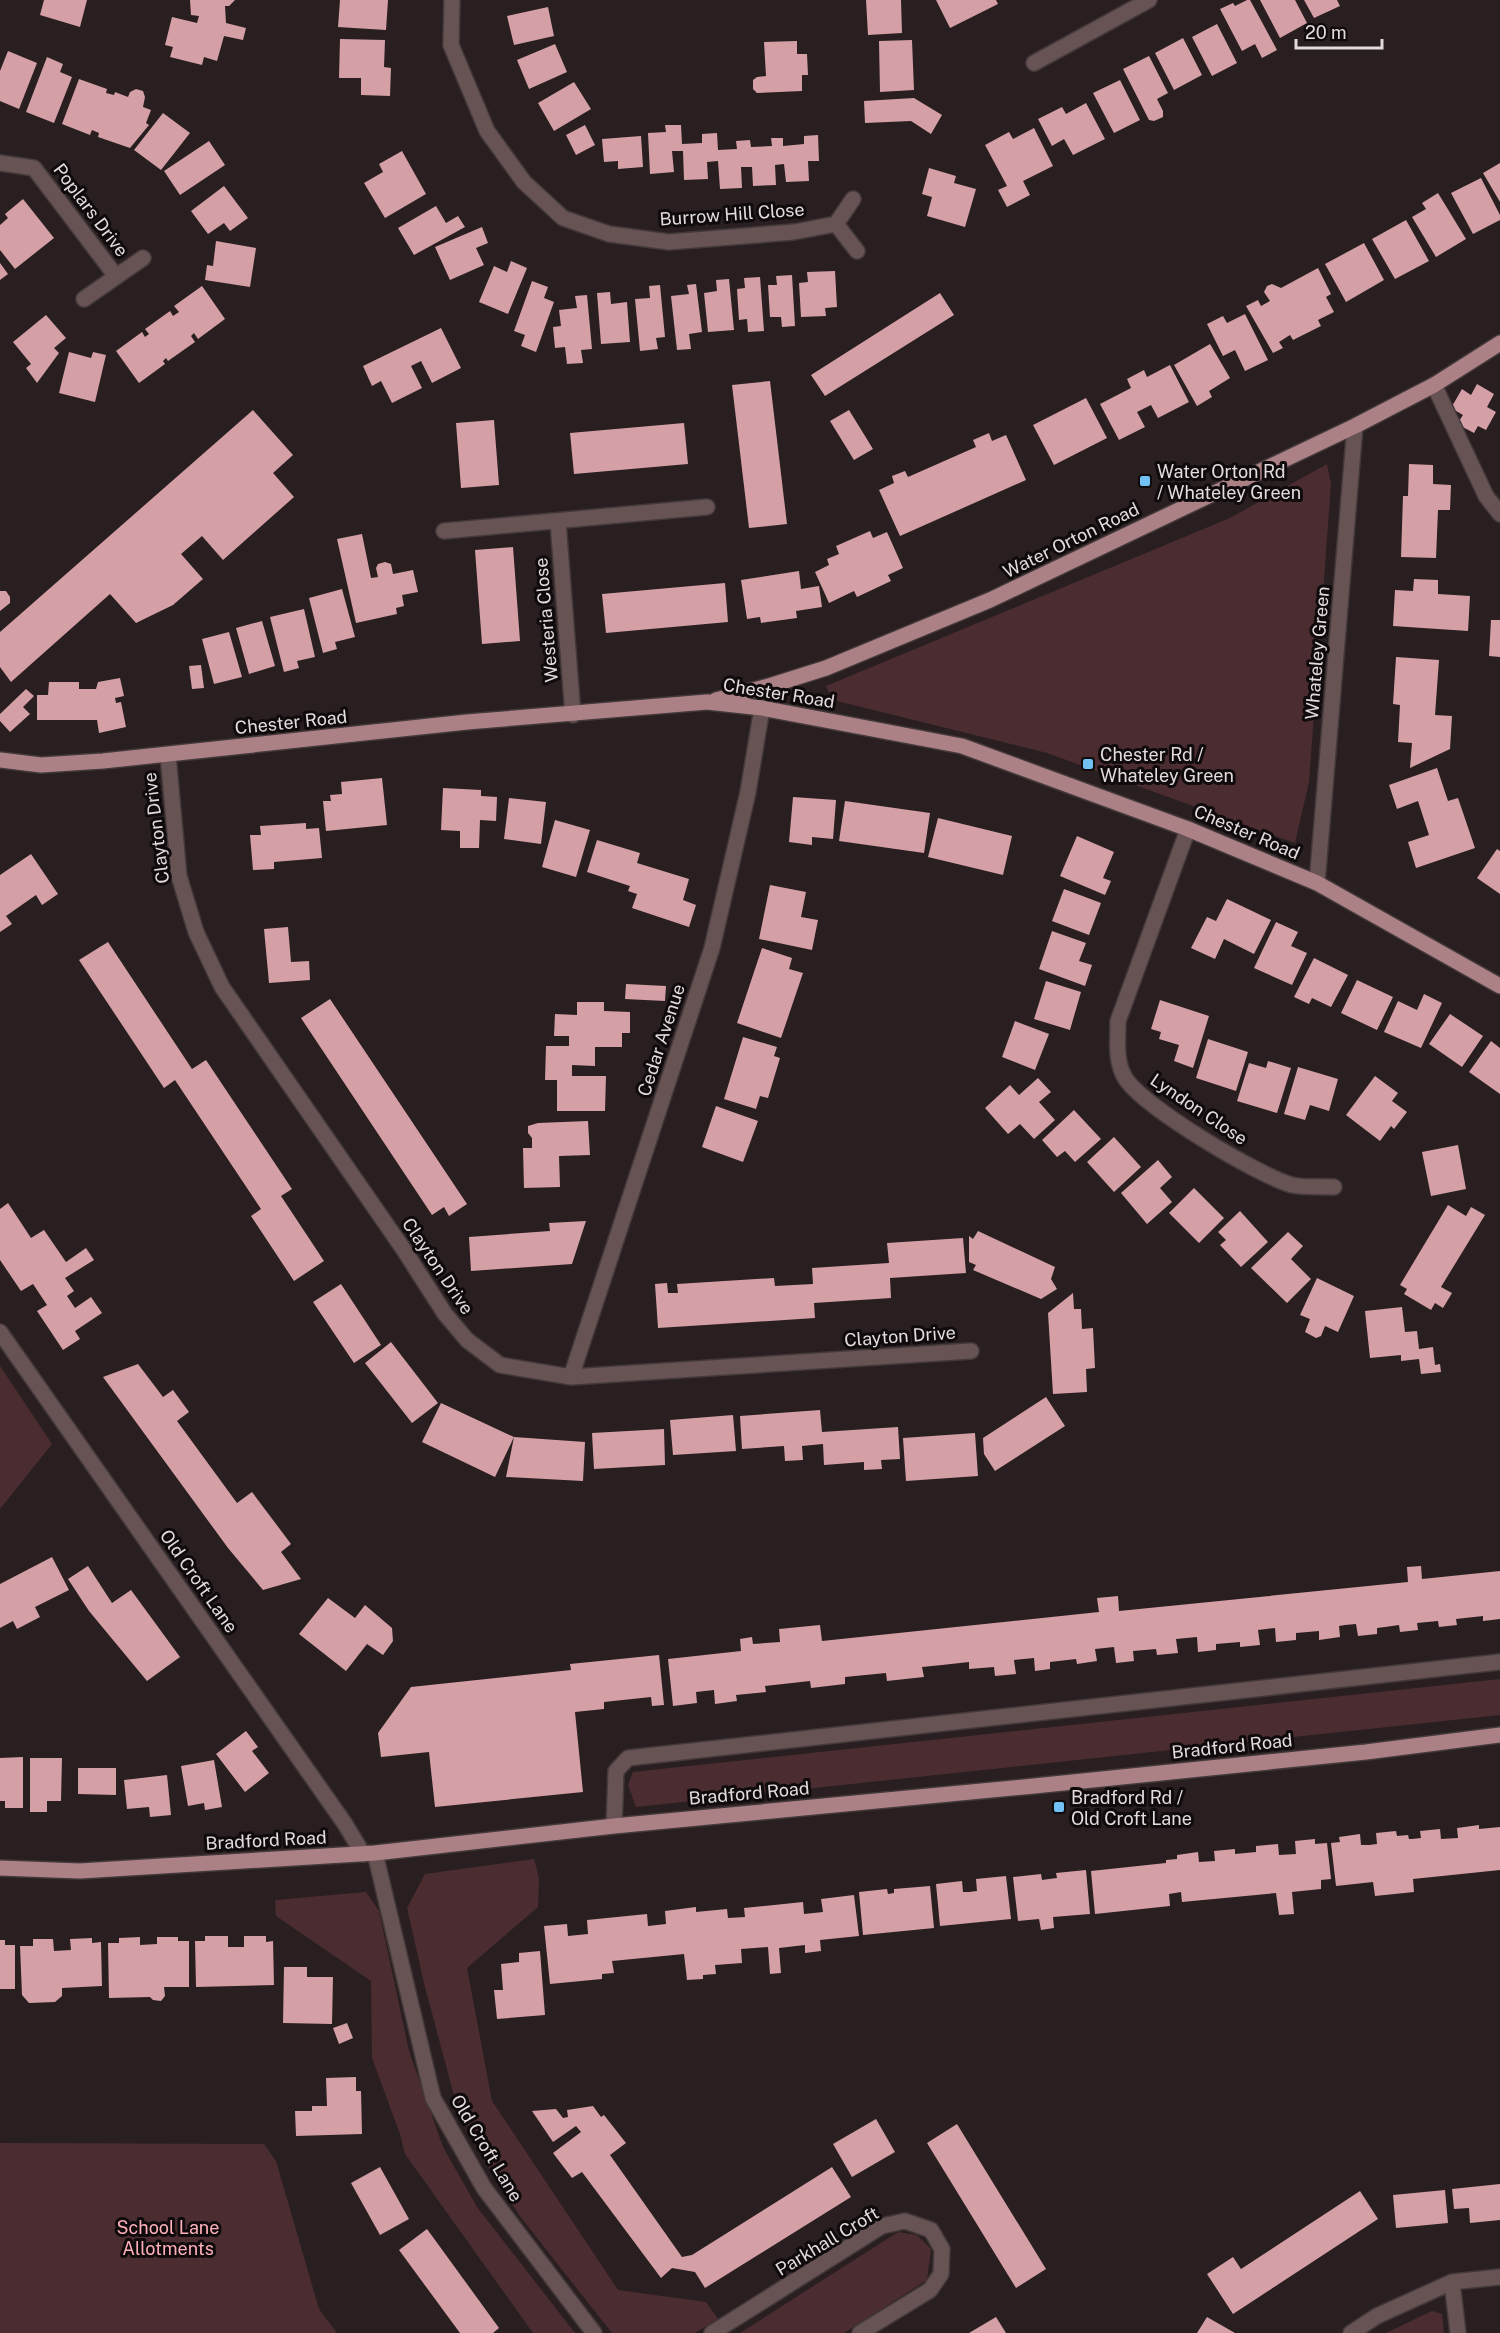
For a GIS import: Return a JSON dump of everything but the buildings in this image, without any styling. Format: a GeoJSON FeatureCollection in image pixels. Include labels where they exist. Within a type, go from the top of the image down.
{"type":"FeatureCollection","features":[{"type":"Feature","properties":{"kind":"main road","name":"Water Orton Road"},"geometry":{"type":"LineString","coordinates":[[707,702],[826,668],[990,600],[1355,426],[1434,385],[1500,344]]}},
{"type":"Feature","properties":{"kind":"main road","name":"Chester Road"},"geometry":{"type":"LineString","coordinates":[[0,760],[41,765],[168,755],[467,722],[573,715],[707,702],[762,708],[962,746],[1188,829],[1317,883],[1500,986]]}},
{"type":"Feature","properties":{"kind":"main road","name":"Bradford Road"},"geometry":{"type":"LineString","coordinates":[[0,1868],[80,1870],[369,1854],[614,1826],[1365,1752],[1500,1735]]}},
{"type":"Feature","properties":{"kind":"street","name":"Burrow Hill Close"},"geometry":{"type":"LineString","coordinates":[[452,0],[450,45],[487,131],[524,182],[563,218],[609,234],[669,242],[794,232],[836,224]]}},
{"type":"Feature","properties":{"kind":"street"},"geometry":{"type":"LineString","coordinates":[[1034,63],[1149,0]]}},
{"type":"Feature","properties":{"kind":"street","name":"Poplars Drive"},"geometry":{"type":"LineString","coordinates":[[0,163],[34,168],[115,275]]}},
{"type":"Feature","properties":{"kind":"street"},"geometry":{"type":"LineString","coordinates":[[853,199],[836,224],[857,251]]}},
{"type":"Feature","properties":{"kind":"street","name":"Poplars Drive"},"geometry":{"type":"LineString","coordinates":[[84,299],[115,275],[143,258]]}},
{"type":"Feature","properties":{"kind":"street"},"geometry":{"type":"LineString","coordinates":[[1434,385],[1486,496],[1500,514]]}},
{"type":"Feature","properties":{"kind":"street","name":"Whateley Green"},"geometry":{"type":"LineString","coordinates":[[1317,883],[1355,426]]}},
{"type":"Feature","properties":{"kind":"street"},"geometry":{"type":"LineString","coordinates":[[444,531],[707,507]]}},
{"type":"Feature","properties":{"kind":"street","name":"Westeria Close"},"geometry":{"type":"LineString","coordinates":[[558,522],[573,715]]}},
{"type":"Feature","properties":{"kind":"street","name":"Cedar Avenue"},"geometry":{"type":"LineString","coordinates":[[571,1377],[712,948],[748,792],[762,708]]}},
{"type":"Feature","properties":{"kind":"street","name":"Clayton Drive"},"geometry":{"type":"LineString","coordinates":[[168,755],[179,876],[196,932],[222,987],[404,1250],[445,1314],[467,1341],[500,1365],[571,1377],[971,1351]]}},
{"type":"Feature","properties":{"kind":"street","name":"Lyndon Close"},"geometry":{"type":"LineString","coordinates":[[1188,829],[1118,1021],[1118,1055],[1123,1074],[1131,1086],[1158,1109],[1251,1167],[1293,1185],[1334,1187]]}},
{"type":"Feature","properties":{"kind":"street","name":"Old Croft Lane"},"geometry":{"type":"LineString","coordinates":[[0,1332],[345,1824],[369,1854],[433,2098],[484,2188],[594,2333]]}},
{"type":"Feature","properties":{"kind":"street"},"geometry":{"type":"LineString","coordinates":[[614,1826],[616,1771],[628,1758],[1500,1662]]}},
{"type":"Feature","properties":{"kind":"street","name":"Parkhall Croft"},"geometry":{"type":"LineString","coordinates":[[712,2333],[882,2226],[905,2221],[931,2230],[942,2249],[941,2274],[930,2290],[860,2333]]}},
{"type":"Feature","properties":{"kind":"street"},"geometry":{"type":"LineString","coordinates":[[1351,2333],[1377,2316],[1452,2282],[1500,2277]]}},
{"type":"Feature","properties":{"kind":"street"},"geometry":{"type":"LineString","coordinates":[[1452,2282],[1458,2333]]}},
{"type":"Feature","properties":{"kind":"green space"},"geometry":{"type":"Polygon","coordinates":[[[1327,464],[1331,484],[1309,782],[1295,843],[1047,753],[833,700],[826,686],[1230,518],[1327,464]]]}},
{"type":"Feature","properties":{"kind":"green space"},"geometry":{"type":"Polygon","coordinates":[[[0,1366],[52,1444],[0,1509],[0,1366]]]}},
{"type":"Feature","properties":{"kind":"green space"},"geometry":{"type":"Polygon","coordinates":[[[1500,1679],[1500,1715],[636,1807],[628,1785],[633,1772],[1500,1679]]]}},
{"type":"Feature","properties":{"kind":"green space"},"geometry":{"type":"Polygon","coordinates":[[[534,1859],[539,1878],[538,1907],[467,1968],[492,2101],[618,2290],[706,2302],[718,2319],[695,2333],[612,2333],[519,2215],[482,2157],[453,2092],[407,1908],[425,1874],[534,1859]]]}},
{"type":"Feature","properties":{"kind":"green space"},"geometry":{"type":"Polygon","coordinates":[[[366,1892],[379,1911],[409,2051],[443,2147],[477,2207],[575,2333],[533,2333],[405,2154],[372,2058],[371,1981],[276,1916],[275,1900],[366,1892]]]}},
{"type":"Feature","properties":{"kind":"green space","name":"School Lane Allotments"},"geometry":{"type":"Polygon","coordinates":[[[0,2143],[264,2144],[276,2161],[319,2309],[337,2333],[0,2333],[0,2143]]]}},
{"type":"Feature","properties":{"kind":"green space"},"geometry":{"type":"Polygon","coordinates":[[[898,2232],[917,2235],[931,2249],[927,2280],[844,2333],[740,2333],[898,2232]]]}},
{"type":"Feature","properties":{"kind":"green space"},"geometry":{"type":"Polygon","coordinates":[[[1432,2311],[1442,2314],[1444,2333],[1386,2333],[1432,2311]]]}},
{"type":"Feature","properties":{"kind":"place","name":"Water Orton Rd / Whateley Green"},"geometry":{"type":"Point","coordinates":[1145,481]}},
{"type":"Feature","properties":{"kind":"place","name":"Chester Rd / Whateley Green"},"geometry":{"type":"Point","coordinates":[1088,764]}},
{"type":"Feature","properties":{"kind":"place","name":"Bradford Rd / Old Croft Lane"},"geometry":{"type":"Point","coordinates":[1059,1807]}}]}
